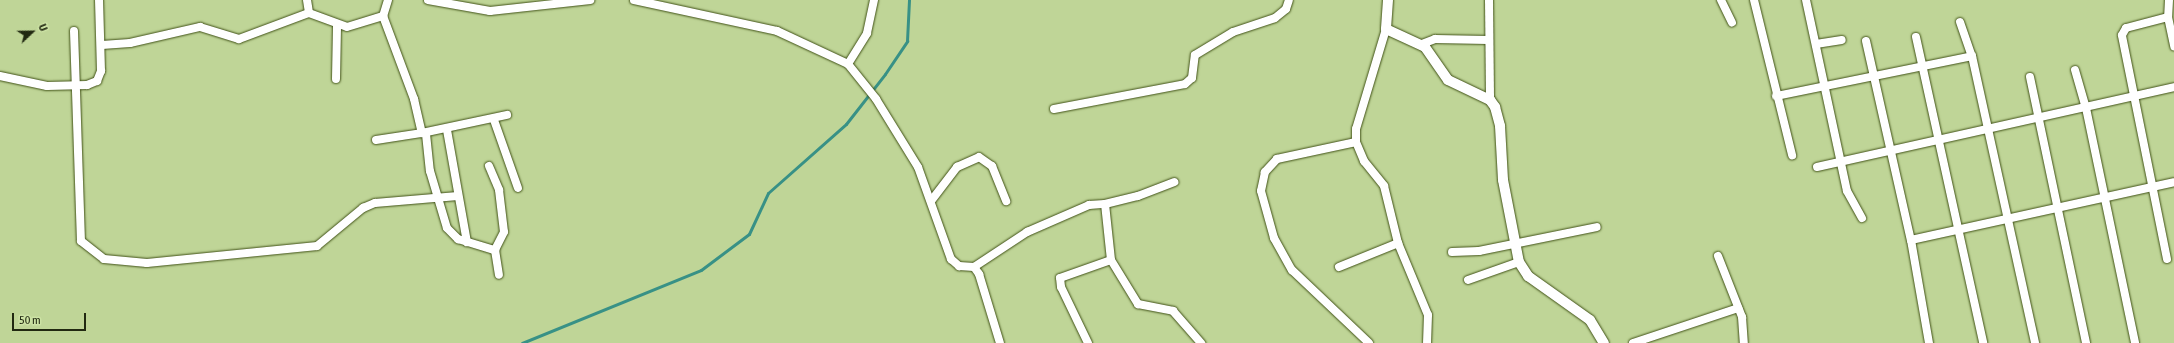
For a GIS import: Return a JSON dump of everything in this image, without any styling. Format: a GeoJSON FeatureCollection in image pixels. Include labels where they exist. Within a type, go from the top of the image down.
{"type":"FeatureCollection","features":[{"type":"Feature","properties":{"kind":"street"},"geometry":{"type":"LineString","coordinates":[[0,76],[47,86],[77,86],[97,81],[100,76],[102,45],[99,0]]}},
{"type":"Feature","properties":{"kind":"street"},"geometry":{"type":"LineString","coordinates":[[307,0],[309,13]]}},
{"type":"Feature","properties":{"kind":"street"},"geometry":{"type":"LineString","coordinates":[[388,0],[383,16],[414,99],[424,133],[436,197],[447,228],[467,242],[496,250]]}},
{"type":"Feature","properties":{"kind":"street"},"geometry":{"type":"LineString","coordinates":[[428,0],[490,11],[590,0]]}},
{"type":"Feature","properties":{"kind":"street"},"geometry":{"type":"LineString","coordinates":[[634,0],[777,30],[848,64],[869,89],[908,148],[931,201],[950,259],[959,266],[974,267],[1027,232],[1088,205],[1105,204],[1138,196],[1174,182]]}},
{"type":"Feature","properties":{"kind":"street"},"geometry":{"type":"LineString","coordinates":[[848,64],[867,33],[874,0]]}},
{"type":"Feature","properties":{"kind":"street"},"geometry":{"type":"LineString","coordinates":[[1054,108],[1186,84],[1192,78],[1195,55],[1233,32],[1275,18],[1286,9],[1289,0]]}},
{"type":"Feature","properties":{"kind":"street"},"geometry":{"type":"LineString","coordinates":[[1388,0],[1386,29],[1356,142],[1364,161],[1382,181],[1398,243],[1428,315],[1427,343]]}},
{"type":"Feature","properties":{"kind":"street"},"geometry":{"type":"LineString","coordinates":[[1489,0],[1488,40],[1490,100],[1500,126],[1503,180],[1519,262],[1528,276],[1590,320],[1604,343]]}},
{"type":"Feature","properties":{"kind":"street"},"geometry":{"type":"LineString","coordinates":[[1721,0],[1732,23]]}},
{"type":"Feature","properties":{"kind":"street"},"geometry":{"type":"LineString","coordinates":[[1754,0],[1776,96],[1792,155]]}},
{"type":"Feature","properties":{"kind":"street"},"geometry":{"type":"LineString","coordinates":[[1806,0],[1847,190],[1862,218]]}},
{"type":"Feature","properties":{"kind":"street"},"geometry":{"type":"LineString","coordinates":[[2169,0],[2168,17],[2174,46]]}},
{"type":"Feature","properties":{"kind":"street"},"geometry":{"type":"LineString","coordinates":[[102,45],[130,43],[200,27],[239,39],[309,13],[337,25],[352,27],[383,16]]}},
{"type":"Feature","properties":{"kind":"street"},"geometry":{"type":"LineString","coordinates":[[2167,259],[2155,186],[2122,35],[2126,28],[2168,17]]}},
{"type":"Feature","properties":{"kind":"street"},"geometry":{"type":"LineString","coordinates":[[1960,22],[1972,56],[2034,343]]}},
{"type":"Feature","properties":{"kind":"street"},"geometry":{"type":"LineString","coordinates":[[336,79],[337,25]]}},
{"type":"Feature","properties":{"kind":"street"},"geometry":{"type":"LineString","coordinates":[[1386,29],[1422,44],[1448,80],[1490,100]]}},
{"type":"Feature","properties":{"kind":"street"},"geometry":{"type":"LineString","coordinates":[[74,31],[81,242],[104,259],[147,263],[317,246],[363,208],[375,203],[458,196]]}},
{"type":"Feature","properties":{"kind":"street"},"geometry":{"type":"LineString","coordinates":[[1916,37],[1983,343]]}},
{"type":"Feature","properties":{"kind":"street"},"geometry":{"type":"LineString","coordinates":[[1422,44],[1434,39],[1488,40]]}},
{"type":"Feature","properties":{"kind":"street"},"geometry":{"type":"LineString","coordinates":[[1816,44],[1842,40]]}},
{"type":"Feature","properties":{"kind":"street"},"geometry":{"type":"LineString","coordinates":[[1866,40],[1910,240],[1929,343]]}},
{"type":"Feature","properties":{"kind":"street"},"geometry":{"type":"LineString","coordinates":[[1776,96],[1873,75],[1923,68],[1972,56]]}},
{"type":"Feature","properties":{"kind":"street"},"geometry":{"type":"LineString","coordinates":[[2075,70],[2086,108],[2135,343]]}},
{"type":"Feature","properties":{"kind":"street"},"geometry":{"type":"LineString","coordinates":[[2030,77],[2086,343]]}},
{"type":"Feature","properties":{"kind":"street"},"geometry":{"type":"LineString","coordinates":[[1817,167],[1891,151],[1988,127],[2086,108],[2174,87]]}},
{"type":"Feature","properties":{"kind":"street"},"geometry":{"type":"LineString","coordinates":[[376,140],[447,130],[494,120],[507,115]]}},
{"type":"Feature","properties":{"kind":"street"},"geometry":{"type":"LineString","coordinates":[[494,120],[518,188]]}},
{"type":"Feature","properties":{"kind":"street"},"geometry":{"type":"LineString","coordinates":[[447,130],[467,242]]}},
{"type":"Feature","properties":{"kind":"street"},"geometry":{"type":"LineString","coordinates":[[1356,142],[1277,159],[1264,172],[1261,191],[1274,238],[1292,270],[1369,343]]}},
{"type":"Feature","properties":{"kind":"street"},"geometry":{"type":"LineString","coordinates":[[931,201],[957,167],[979,156],[992,166],[1006,200]]}},
{"type":"Feature","properties":{"kind":"street"},"geometry":{"type":"LineString","coordinates":[[489,166],[499,190],[504,232],[496,250],[498,275]]}},
{"type":"Feature","properties":{"kind":"street"},"geometry":{"type":"LineString","coordinates":[[1910,240],[2104,196],[2174,182]]}},
{"type":"Feature","properties":{"kind":"street"},"geometry":{"type":"LineString","coordinates":[[1105,204],[1111,260],[1138,304],[1172,311],[1201,343]]}},
{"type":"Feature","properties":{"kind":"street"},"geometry":{"type":"LineString","coordinates":[[1452,252],[1516,244],[1598,227]]}},
{"type":"Feature","properties":{"kind":"street"},"geometry":{"type":"LineString","coordinates":[[1339,267],[1398,243]]}},
{"type":"Feature","properties":{"kind":"street"},"geometry":{"type":"LineString","coordinates":[[1718,256],[1738,308],[1744,343]]}},
{"type":"Feature","properties":{"kind":"street"},"geometry":{"type":"LineString","coordinates":[[1088,343],[1061,287],[1060,278],[1111,260]]}},
{"type":"Feature","properties":{"kind":"street"},"geometry":{"type":"LineString","coordinates":[[1468,280],[1519,262]]}},
{"type":"Feature","properties":{"kind":"street"},"geometry":{"type":"LineString","coordinates":[[974,267],[985,287],[1000,343]]}},
{"type":"Feature","properties":{"kind":"street"},"geometry":{"type":"LineString","coordinates":[[1633,343],[1738,308]]}},
{"type":"Feature","properties":{"kind":"waterway"},"geometry":{"type":"LineString","coordinates":[[522,343],[701,270],[749,234],[768,193],[846,124],[885,74],[907,41],[909,0]]}}]}
